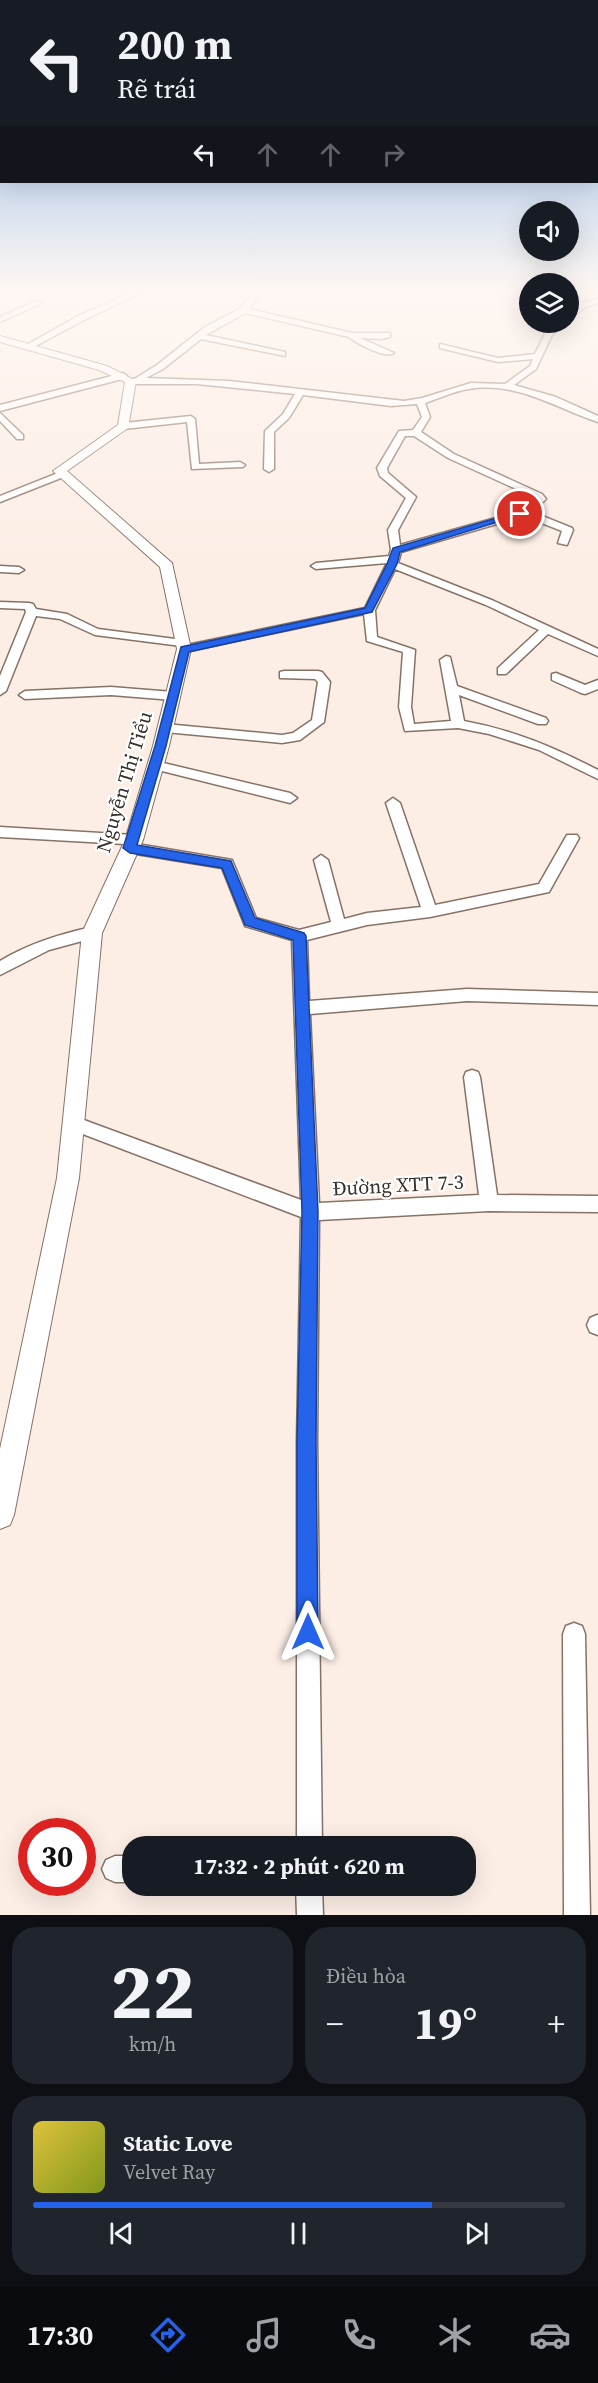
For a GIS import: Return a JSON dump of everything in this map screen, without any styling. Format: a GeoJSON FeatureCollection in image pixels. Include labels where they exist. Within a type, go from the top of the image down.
{"type":"FeatureCollection","features":[{"type":"Feature","properties":{"kind":"street"},"geometry":{"type":"LineString","coordinates":[[0,408],[117,380]]}},
{"type":"Feature","properties":{"kind":"street"},"geometry":{"type":"LineString","coordinates":[[124,426],[127,380]]}},
{"type":"Feature","properties":{"kind":"street"},"geometry":{"type":"LineString","coordinates":[[176,380],[393,403],[421,403],[471,386],[508,386],[571,405],[598,419]]}},
{"type":"Feature","properties":{"kind":"street"},"geometry":{"type":"LineString","coordinates":[[508,386],[515,380]]}},
{"type":"Feature","properties":{"kind":"street"},"geometry":{"type":"LineString","coordinates":[[269,469],[270,431],[286,417],[301,392]]}},
{"type":"Feature","properties":{"kind":"street"},"geometry":{"type":"LineString","coordinates":[[416,433],[426,417],[421,403]]}},
{"type":"Feature","properties":{"kind":"street"},"geometry":{"type":"LineString","coordinates":[[0,416],[21,437]]}},
{"type":"Feature","properties":{"kind":"street"},"geometry":{"type":"LineString","coordinates":[[0,499],[63,474],[59,471],[124,426],[191,420],[195,467],[240,465]]}},
{"type":"Feature","properties":{"kind":"street"},"geometry":{"type":"LineString","coordinates":[[316,566],[393,558],[523,512],[541,501],[541,497],[451,456],[416,433],[402,433],[382,468],[383,474],[411,497],[393,530],[393,558],[369,610],[371,639],[409,650],[405,706],[409,728],[458,724],[491,730],[543,747],[598,775]]}},
{"type":"Feature","properties":{"kind":"street","name":"Nguyễn Thị Tiểu"},"geometry":{"type":"LineString","coordinates":[[0,1515],[68,1178],[93,933],[132,844],[165,728],[184,646],[167,566],[63,474]]}},
{"type":"Feature","properties":{"kind":"street"},"geometry":{"type":"LineString","coordinates":[[523,512],[568,530],[563,543]]}},
{"type":"Feature","properties":{"kind":"street"},"geometry":{"type":"LineString","coordinates":[[393,558],[598,653]]}},
{"type":"Feature","properties":{"kind":"street"},"geometry":{"type":"LineString","coordinates":[[0,569],[19,570]]}},
{"type":"Feature","properties":{"kind":"street"},"geometry":{"type":"LineString","coordinates":[[0,605],[29,606],[32,612],[0,691]]}},
{"type":"Feature","properties":{"kind":"street"},"geometry":{"type":"LineString","coordinates":[[32,612],[63,615],[95,632],[184,646],[369,610]]}},
{"type":"Feature","properties":{"kind":"street"},"geometry":{"type":"LineString","coordinates":[[502,671],[547,629]]}},
{"type":"Feature","properties":{"kind":"street"},"geometry":{"type":"LineString","coordinates":[[446,660],[458,724]]}},
{"type":"Feature","properties":{"kind":"street"},"geometry":{"type":"LineString","coordinates":[[165,728],[282,739],[296,737],[318,722],[324,681],[318,675],[284,675]]}},
{"type":"Feature","properties":{"kind":"street"},"geometry":{"type":"LineString","coordinates":[[556,677],[585,690],[598,684]]}},
{"type":"Feature","properties":{"kind":"street"},"geometry":{"type":"LineString","coordinates":[[451,688],[542,721]]}},
{"type":"Feature","properties":{"kind":"street"},"geometry":{"type":"LineString","coordinates":[[25,695],[111,692],[172,696]]}},
{"type":"Feature","properties":{"kind":"street"},"geometry":{"type":"LineString","coordinates":[[155,765],[291,798]]}},
{"type":"Feature","properties":{"kind":"street"},"geometry":{"type":"LineString","coordinates":[[393,803],[430,911]]}},
{"type":"Feature","properties":{"kind":"street"},"geometry":{"type":"LineString","coordinates":[[0,832],[132,844],[227,864],[250,922],[299,936],[367,919],[430,911],[544,888],[572,838]]}},
{"type":"Feature","properties":{"kind":"street"},"geometry":{"type":"LineString","coordinates":[[321,860],[339,926]]}},
{"type":"Feature","properties":{"kind":"street"},"geometry":{"type":"LineString","coordinates":[[0,969],[13,960],[61,938],[93,933]]}},
{"type":"Feature","properties":{"kind":"street"},"geometry":{"type":"LineString","coordinates":[[299,936],[310,1212],[307,1442],[309,1836]]}},
{"type":"Feature","properties":{"kind":"street"},"geometry":{"type":"LineString","coordinates":[[302,1008],[467,995],[598,999]]}},
{"type":"Feature","properties":{"kind":"street"},"geometry":{"type":"LineString","coordinates":[[472,1077],[489,1203]]}},
{"type":"Feature","properties":{"kind":"street","name":"Đường XTT 7-3"},"geometry":{"type":"LineString","coordinates":[[73,1123],[310,1212],[489,1203],[598,1204]]}},
{"type":"Feature","properties":{"kind":"street"},"geometry":{"type":"LineString","coordinates":[[574,1634],[577,1915]]}},
{"type":"Feature","properties":{"kind":"street"},"geometry":{"type":"LineString","coordinates":[[309,1896],[310,1915]]}},
{"type":"Feature","properties":{"kind":"route"},"geometry":{"type":"LineString","coordinates":[[308,1632],[307,1442],[310,1212],[299,936],[250,922],[227,864],[130,848],[160,746],[184,650],[369,610],[392,564],[396,550],[520,514]]}}]}
